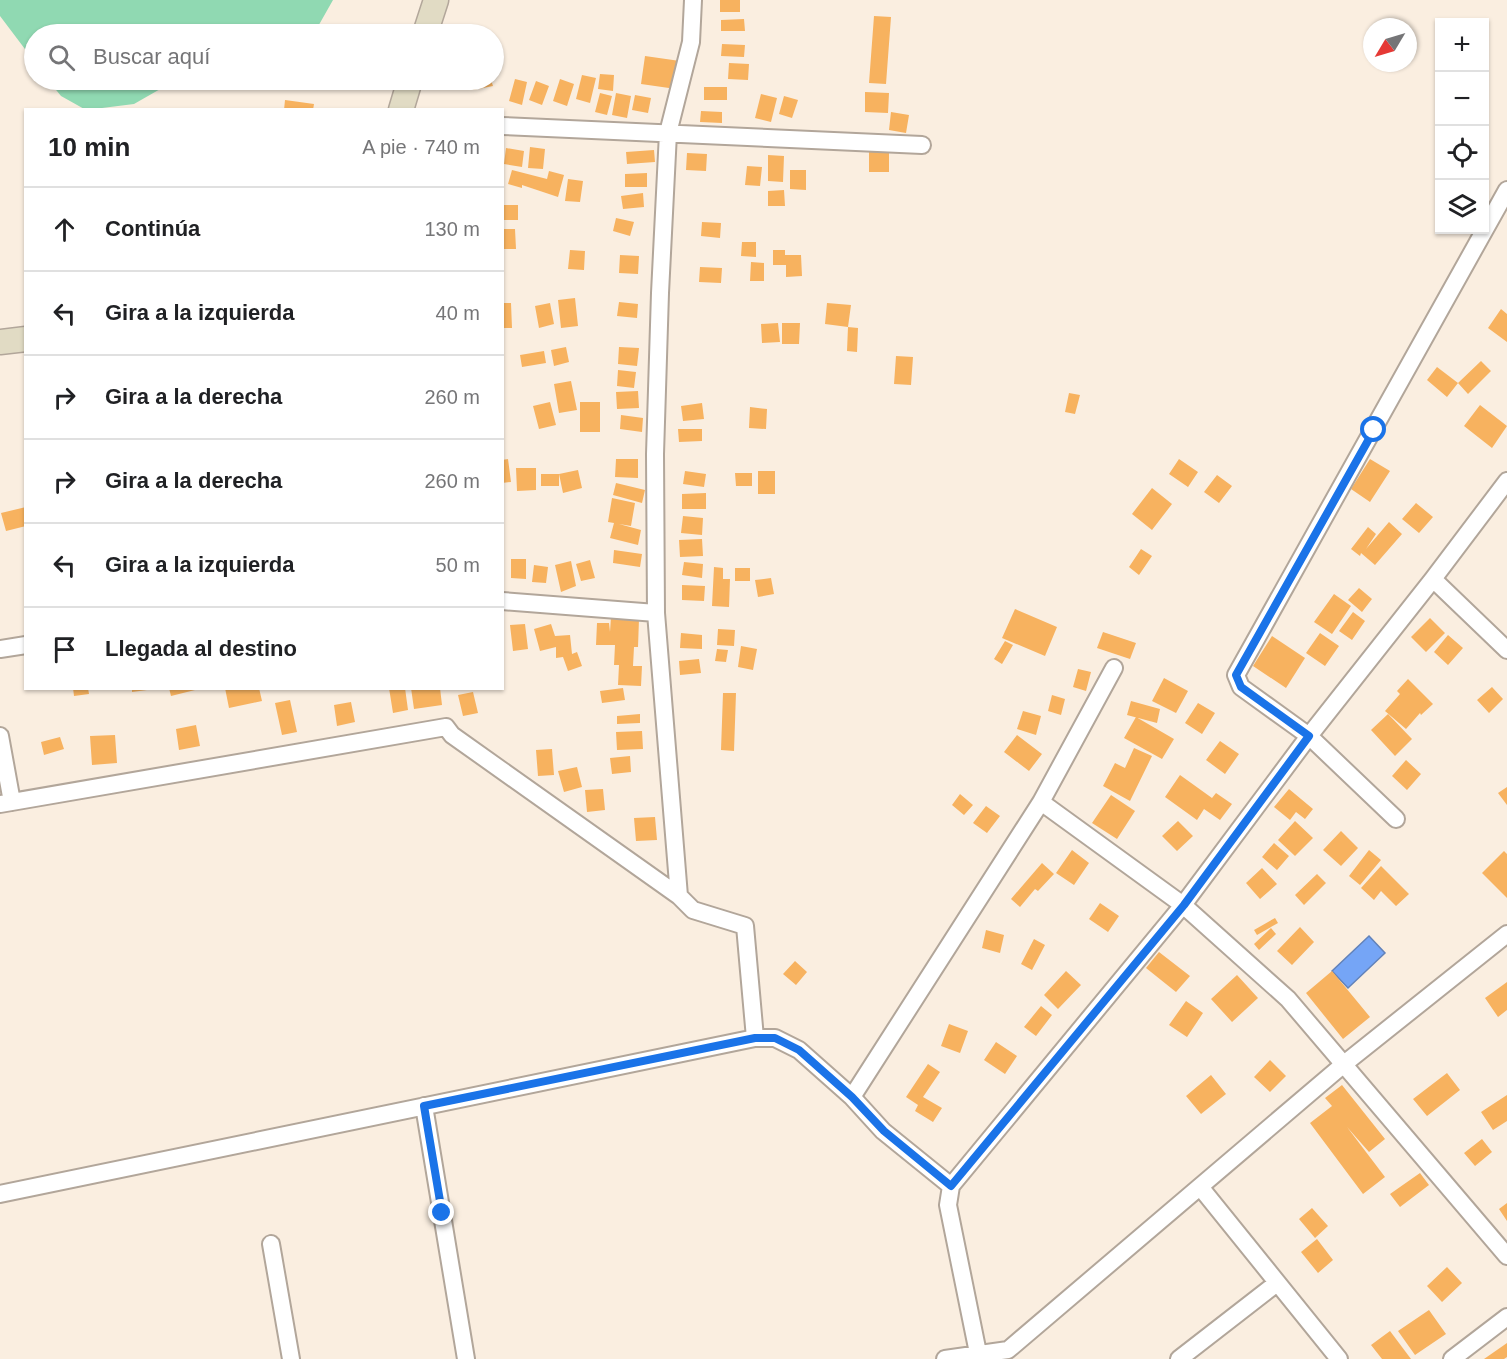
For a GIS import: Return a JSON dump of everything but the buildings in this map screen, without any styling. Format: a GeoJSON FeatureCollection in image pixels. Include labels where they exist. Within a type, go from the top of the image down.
{"type":"FeatureCollection","features":[{"type":"Feature","properties":{"kind":"main road"},"geometry":{"type":"LineString","coordinates":[[428,24],[436,0]]}},
{"type":"Feature","properties":{"kind":"main road"},"geometry":{"type":"LineString","coordinates":[[402,108],[407,90]]}},
{"type":"Feature","properties":{"kind":"main road"},"geometry":{"type":"LineString","coordinates":[[0,342],[24,339]]}},
{"type":"Feature","properties":{"kind":"street"},"geometry":{"type":"LineString","coordinates":[[679,896],[656,613],[655,454],[668,133],[691,42],[693,0]]}},
{"type":"Feature","properties":{"kind":"street"},"geometry":{"type":"LineString","coordinates":[[504,126],[922,146]]}},
{"type":"Feature","properties":{"kind":"street"},"geometry":{"type":"LineString","coordinates":[[1396,819],[1309,736],[1241,687],[1236,675],[1507,190]]}},
{"type":"Feature","properties":{"kind":"street"},"geometry":{"type":"LineString","coordinates":[[978,1353],[948,1205],[951,1186],[1184,905],[1309,736],[1507,481]]}},
{"type":"Feature","properties":{"kind":"street"},"geometry":{"type":"LineString","coordinates":[[1433,579],[1507,650]]}},
{"type":"Feature","properties":{"kind":"street"},"geometry":{"type":"LineString","coordinates":[[504,602],[656,613]]}},
{"type":"Feature","properties":{"kind":"street"},"geometry":{"type":"LineString","coordinates":[[0,649],[24,645]]}},
{"type":"Feature","properties":{"kind":"street"},"geometry":{"type":"LineString","coordinates":[[852,1097],[1041,802],[1114,668]]}},
{"type":"Feature","properties":{"kind":"street"},"geometry":{"type":"LineString","coordinates":[[0,736],[6,803],[446,727],[452,735],[679,896],[693,910],[745,926],[755,1038]]}},
{"type":"Feature","properties":{"kind":"street"},"geometry":{"type":"LineString","coordinates":[[1041,802],[1184,905],[1288,999],[1507,1256]]}},
{"type":"Feature","properties":{"kind":"street"},"geometry":{"type":"LineString","coordinates":[[945,1359],[978,1353],[1009,1354],[1344,1065],[1506,936]]}},
{"type":"Feature","properties":{"kind":"street"},"geometry":{"type":"LineString","coordinates":[[0,1194],[755,1038],[775,1038],[799,1050],[852,1097],[884,1131],[951,1186]]}},
{"type":"Feature","properties":{"kind":"street"},"geometry":{"type":"LineString","coordinates":[[424,1106],[466,1359]]}},
{"type":"Feature","properties":{"kind":"street"},"geometry":{"type":"LineString","coordinates":[[1201,1188],[1339,1359]]}},
{"type":"Feature","properties":{"kind":"street"},"geometry":{"type":"LineString","coordinates":[[271,1244],[291,1359]]}},
{"type":"Feature","properties":{"kind":"street"},"geometry":{"type":"LineString","coordinates":[[1179,1359],[1277,1283]]}},
{"type":"Feature","properties":{"kind":"street"},"geometry":{"type":"LineString","coordinates":[[1452,1359],[1507,1317]]}},
{"type":"Feature","properties":{"kind":"green space"},"geometry":{"type":"Polygon","coordinates":[[[0,0],[333,0],[319,24],[24,24],[24,48],[0,16],[0,0]]]}},
{"type":"Feature","properties":{"kind":"green space"},"geometry":{"type":"Polygon","coordinates":[[[56,90],[158,90],[134,104],[102,108],[82,108],[61,96],[56,90]]]}},
{"type":"Feature","properties":{"kind":"water"},"geometry":{"type":"Polygon","coordinates":[[[1369,936],[1385,953],[1348,988],[1332,971],[1369,936]]]}},
{"type":"Feature","properties":{"kind":"route"},"geometry":{"type":"LineString","coordinates":[[442,1213],[424,1106],[755,1038],[775,1038],[799,1050],[852,1097],[884,1131],[951,1186],[1184,905],[1309,736],[1241,687],[1236,675],[1374,430]]}}]}
